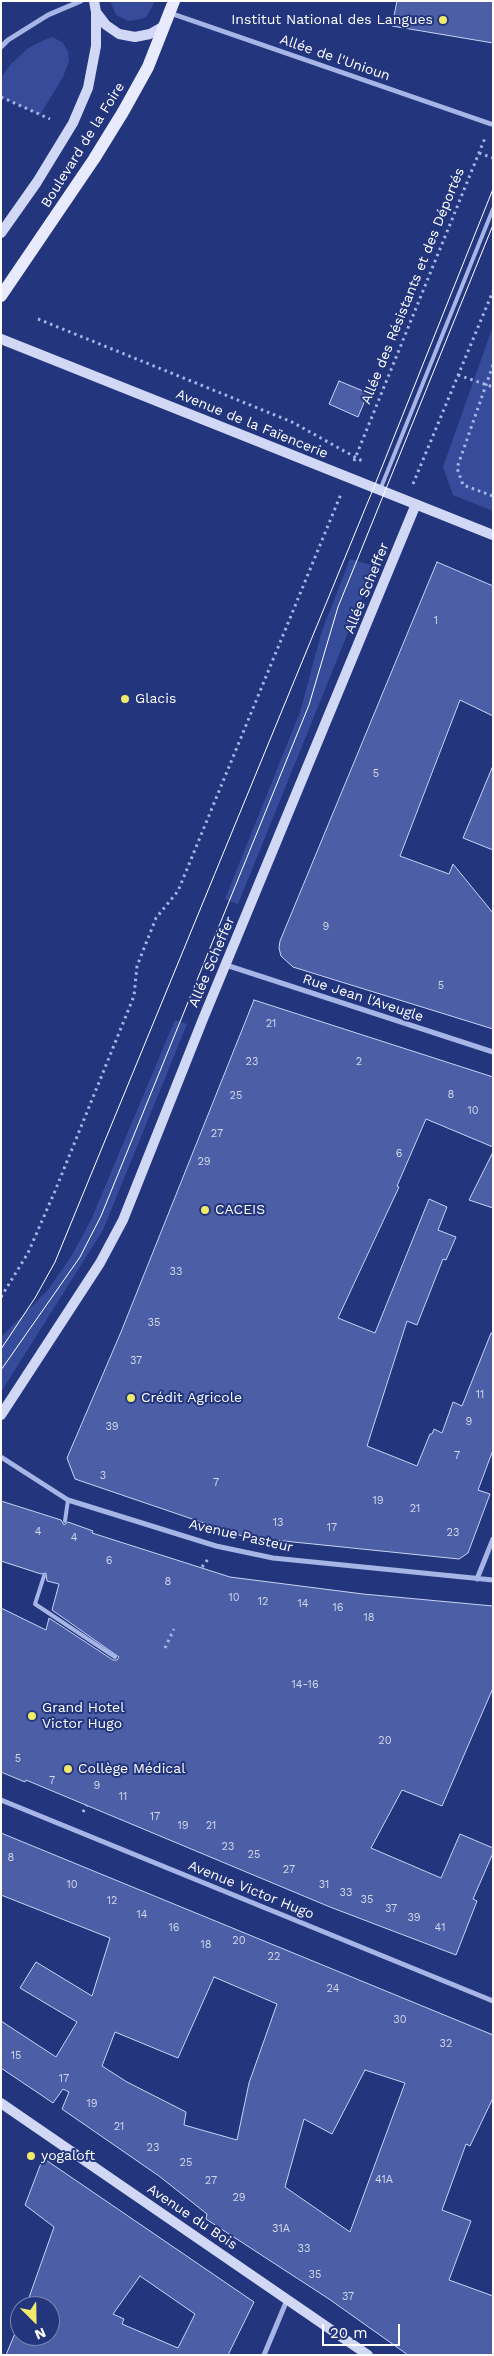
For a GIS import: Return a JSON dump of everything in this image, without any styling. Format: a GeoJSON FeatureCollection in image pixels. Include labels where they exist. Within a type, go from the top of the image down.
{"type":"FeatureCollection","features":[{"type":"Feature","properties":{"kind":"main road"},"geometry":{"type":"LineString","coordinates":[[1,232],[37,182],[73,123],[88,88],[96,46],[96,12],[94,1]]}},
{"type":"Feature","properties":{"kind":"main road","name":"Boulevard de la Foire"},"geometry":{"type":"LineString","coordinates":[[1,296],[94,159],[123,112],[148,67],[172,4]]}},
{"type":"Feature","properties":{"kind":"main road"},"geometry":{"type":"LineString","coordinates":[[96,12],[106,25],[119,34],[135,37],[150,34],[164,26]]}},
{"type":"Feature","properties":{"kind":"main road","name":"Avenue de la Faïencerie"},"geometry":{"type":"LineString","coordinates":[[1,339],[493,535]]}},
{"type":"Feature","properties":{"kind":"main road","name":"Allée Scheffer"},"geometry":{"type":"LineString","coordinates":[[1,1415],[100,1263],[123,1220],[416,504]]}},
{"type":"Feature","properties":{"kind":"main road","name":"Avenue du Bois"},"geometry":{"type":"LineString","coordinates":[[1,2103],[368,2355]]}},
{"type":"Feature","properties":{"kind":"street"},"geometry":{"type":"LineString","coordinates":[[1,47],[8,40],[48,15],[81,1]]}},
{"type":"Feature","properties":{"kind":"street","name":"Allée de l'Unioun"},"geometry":{"type":"LineString","coordinates":[[172,4],[492,124]]}},
{"type":"Feature","properties":{"kind":"street","name":"Rue Jean l'Aveugle"},"geometry":{"type":"LineString","coordinates":[[226,965],[493,1052]]}},
{"type":"Feature","properties":{"kind":"street","name":"Avenue Pasteur"},"geometry":{"type":"LineString","coordinates":[[1,1457],[68,1500],[216,1546],[273,1558],[493,1580]]}},
{"type":"Feature","properties":{"kind":"street"},"geometry":{"type":"LineString","coordinates":[[476,1579],[493,1540]]}},
{"type":"Feature","properties":{"kind":"street","name":"Avenue Victor Hugo"},"geometry":{"type":"LineString","coordinates":[[1,1800],[493,2001]]}},
{"type":"Feature","properties":{"kind":"street"},"geometry":{"type":"LineString","coordinates":[[264,2355],[287,2299]]}},
{"type":"Feature","properties":{"kind":"lane"},"geometry":{"type":"LineString","coordinates":[[380,490],[493,209]]}},
{"type":"Feature","properties":{"kind":"lane"},"geometry":{"type":"LineString","coordinates":[[65,1521],[68,1500]]}},
{"type":"Feature","properties":{"kind":"lane"},"geometry":{"type":"LineString","coordinates":[[44,1576],[35,1604],[115,1658]]}},
{"type":"Feature","properties":{"kind":"path"},"geometry":{"type":"LineString","coordinates":[[1,97],[50,119]]}},
{"type":"Feature","properties":{"kind":"path","name":"Allée des Résistants et des Déportés"},"geometry":{"type":"LineString","coordinates":[[356,457],[492,124]]}},
{"type":"Feature","properties":{"kind":"path"},"geometry":{"type":"LineString","coordinates":[[479,153],[493,158]]}},
{"type":"Feature","properties":{"kind":"path"},"geometry":{"type":"LineString","coordinates":[[413,484],[493,291]]}},
{"type":"Feature","properties":{"kind":"path"},"geometry":{"type":"LineString","coordinates":[[38,319],[292,422],[371,466]]}},
{"type":"Feature","properties":{"kind":"path"},"geometry":{"type":"LineString","coordinates":[[493,365],[457,468],[463,485],[493,496]]}},
{"type":"Feature","properties":{"kind":"path"},"geometry":{"type":"LineString","coordinates":[[458,374],[493,387]]}},
{"type":"Feature","properties":{"kind":"path"},"geometry":{"type":"LineString","coordinates":[[1,1296],[28,1253],[56,1191],[134,996],[137,966],[156,918],[178,891],[348,476]]}},
{"type":"Feature","properties":{"kind":"path"},"geometry":{"type":"LineString","coordinates":[[165,1648],[174,1629]]}},
{"type":"Feature","properties":{"kind":"path"},"geometry":{"type":"LineString","coordinates":[[83,1812],[87,1805]]}},
{"type":"Feature","properties":{"kind":"shaded area"},"geometry":{"type":"Polygon","coordinates":[[[110,1],[154,1],[154,3],[147,16],[128,21],[116,15],[110,1]]]}},
{"type":"Feature","properties":{"kind":"shaded area"},"geometry":{"type":"Polygon","coordinates":[[[52,37],[62,42],[68,51],[69,61],[63,77],[40,115],[1,97],[1,78],[10,65],[27,49],[52,37]]]}},
{"type":"Feature","properties":{"kind":"shaded area"},"geometry":{"type":"Polygon","coordinates":[[[493,326],[493,511],[453,495],[443,467],[493,326]]]}},
{"type":"Feature","properties":{"kind":"shaded area"},"geometry":{"type":"Polygon","coordinates":[[[350,559],[375,566],[238,904],[225,899],[300,712],[322,631],[350,559]]]}},
{"type":"Feature","properties":{"kind":"shaded area"},"geometry":{"type":"Polygon","coordinates":[[[175,1020],[187,1024],[103,1230],[1,1392],[1,1337],[48,1290],[72,1255],[91,1220],[175,1020]]]}},
{"type":"Feature","properties":{"kind":"building","name":"Institut National des Langues"},"geometry":{"type":"Polygon","coordinates":[[[397,1],[493,1],[493,43],[392,26],[397,1]]]}},
{"type":"Feature","properties":{"kind":"building"},"geometry":{"type":"Polygon","coordinates":[[[339,381],[368,393],[358,417],[329,404],[339,381]]]}},
{"type":"Feature","properties":{"kind":"building"},"geometry":{"type":"Polygon","coordinates":[[[437,562],[493,586],[493,716],[460,700],[400,856],[449,874],[453,864],[493,913],[493,1029],[293,967],[281,956],[279,948],[280,941],[437,562]]]}},
{"type":"Feature","properties":{"kind":"building"},"geometry":{"type":"Polygon","coordinates":[[[493,768],[493,850],[463,838],[493,768]]]}},
{"type":"Feature","properties":{"kind":"building"},"geometry":{"type":"Polygon","coordinates":[[[254,1000],[493,1077],[493,1147],[426,1119],[397,1186],[399,1187],[338,1318],[375,1333],[429,1199],[447,1207],[438,1230],[456,1237],[446,1260],[443,1259],[417,1325],[407,1321],[367,1446],[417,1466],[430,1434],[432,1434],[434,1429],[442,1433],[453,1402],[462,1406],[491,1333],[493,1333],[493,1450],[478,1490],[490,1494],[468,1553],[459,1559],[245,1537],[75,1479],[67,1458],[121,1332],[254,1000]]]}},
{"type":"Feature","properties":{"kind":"building"},"geometry":{"type":"Polygon","coordinates":[[[493,1152],[493,1208],[469,1200],[493,1152]]]}},
{"type":"Feature","properties":{"kind":"building"},"geometry":{"type":"Polygon","coordinates":[[[1,1501],[61,1520],[64,1525],[68,1522],[93,1531],[92,1533],[230,1577],[363,1594],[493,1606],[493,1688],[442,1806],[402,1790],[371,1848],[441,1878],[460,1834],[493,1848],[493,1853],[473,1899],[477,1901],[456,1955],[330,1907],[26,1780],[25,1782],[1,1772],[1,1608],[46,1630],[49,1618],[113,1660],[117,1660],[119,1657],[52,1610],[59,1584],[47,1581],[46,1573],[41,1574],[1,1561],[1,1501]]]}},
{"type":"Feature","properties":{"kind":"building"},"geometry":{"type":"Polygon","coordinates":[[[1,1833],[493,2035],[493,2098],[470,2146],[466,2144],[442,2210],[471,2221],[449,2280],[493,2296],[493,2355],[408,2355],[329,2299],[206,2219],[207,2214],[159,2176],[62,2109],[69,2092],[63,2089],[53,2103],[1,2068],[1,2021],[56,2057],[77,2022],[20,1988],[36,1962],[92,1996],[110,1938],[1,1895],[1,1833]],[[214,1977],[178,2058],[115,2032],[102,2066],[127,2082],[186,2112],[184,2125],[237,2140],[249,2083],[277,2004],[214,1977]],[[365,2070],[332,2134],[304,2119],[285,2187],[350,2232],[405,2083],[365,2070]]]}},
{"type":"Feature","properties":{"kind":"building"},"geometry":{"type":"Polygon","coordinates":[[[43,2158],[254,2302],[228,2355],[6,2355],[10,2345],[60,2346],[60,2296],[30,2296],[54,2227],[25,2205],[43,2158]],[[140,2276],[113,2314],[124,2319],[122,2324],[178,2348],[195,2314],[140,2276]]]}},
{"type":"Feature","properties":{"kind":"tram line"},"geometry":{"type":"LineString","coordinates":[[1,1349],[35,1298],[55,1262],[374,487],[493,189]]}},
{"type":"Feature","properties":{"kind":"tram line"},"geometry":{"type":"LineString","coordinates":[[1,1370],[80,1257],[101,1216],[309,705],[338,607],[493,225]]}},
{"type":"Feature","properties":{"kind":"place","name":"Institut National des Langues"},"geometry":{"type":"Point","coordinates":[443,20]}},
{"type":"Feature","properties":{"kind":"place","name":"Glacis"},"geometry":{"type":"Point","coordinates":[125,699]}},
{"type":"Feature","properties":{"kind":"place","name":"CACEIS"},"geometry":{"type":"Point","coordinates":[205,1210]}},
{"type":"Feature","properties":{"kind":"place","name":"Crédit Agricole"},"geometry":{"type":"Point","coordinates":[131,1398]}},
{"type":"Feature","properties":{"kind":"place","name":"Grand Hotel Victor Hugo"},"geometry":{"type":"Point","coordinates":[32,1716]}},
{"type":"Feature","properties":{"kind":"place","name":"Collège Médical"},"geometry":{"type":"Point","coordinates":[68,1769]}},
{"type":"Feature","properties":{"kind":"place","name":"yogaloft"},"geometry":{"type":"Point","coordinates":[31,2156]}}]}
